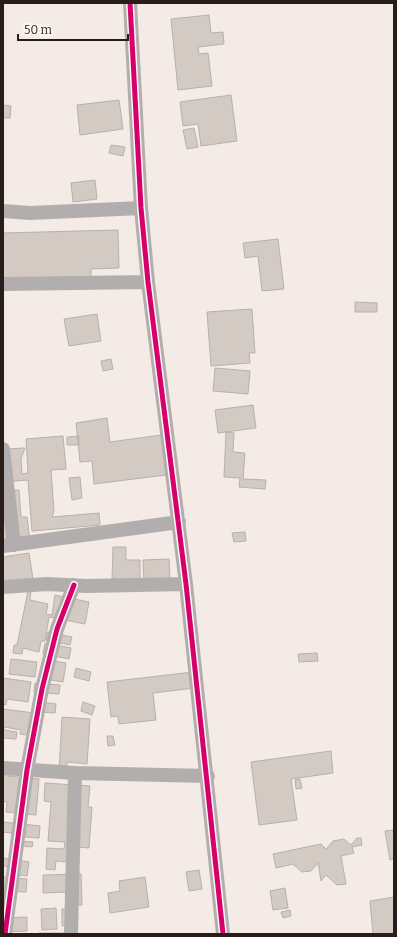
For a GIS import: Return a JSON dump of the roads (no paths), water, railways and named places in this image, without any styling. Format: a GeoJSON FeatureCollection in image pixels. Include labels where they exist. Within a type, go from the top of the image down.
{"type":"FeatureCollection","features":[{"type":"Feature","properties":{"kind":"street"},"geometry":{"type":"LineString","coordinates":[[130,3],[141,208],[148,282],[179,522],[208,776],[223,934]]}},
{"type":"Feature","properties":{"kind":"street"},"geometry":{"type":"LineString","coordinates":[[3,211],[30,213],[141,208]]}},
{"type":"Feature","properties":{"kind":"street"},"geometry":{"type":"LineString","coordinates":[[3,284],[148,282]]}},
{"type":"Feature","properties":{"kind":"street"},"geometry":{"type":"LineString","coordinates":[[3,449],[8,545],[179,522]]}},
{"type":"Feature","properties":{"kind":"street"},"geometry":{"type":"LineString","coordinates":[[3,587],[47,584],[186,584]]}},
{"type":"Feature","properties":{"kind":"street"},"geometry":{"type":"LineString","coordinates":[[5,934],[27,770],[42,689],[57,629],[74,585]]}},
{"type":"Feature","properties":{"kind":"street"},"geometry":{"type":"LineString","coordinates":[[3,768],[75,773],[208,776]]}},
{"type":"Feature","properties":{"kind":"street"},"geometry":{"type":"LineString","coordinates":[[71,934],[75,773]]}}]}
